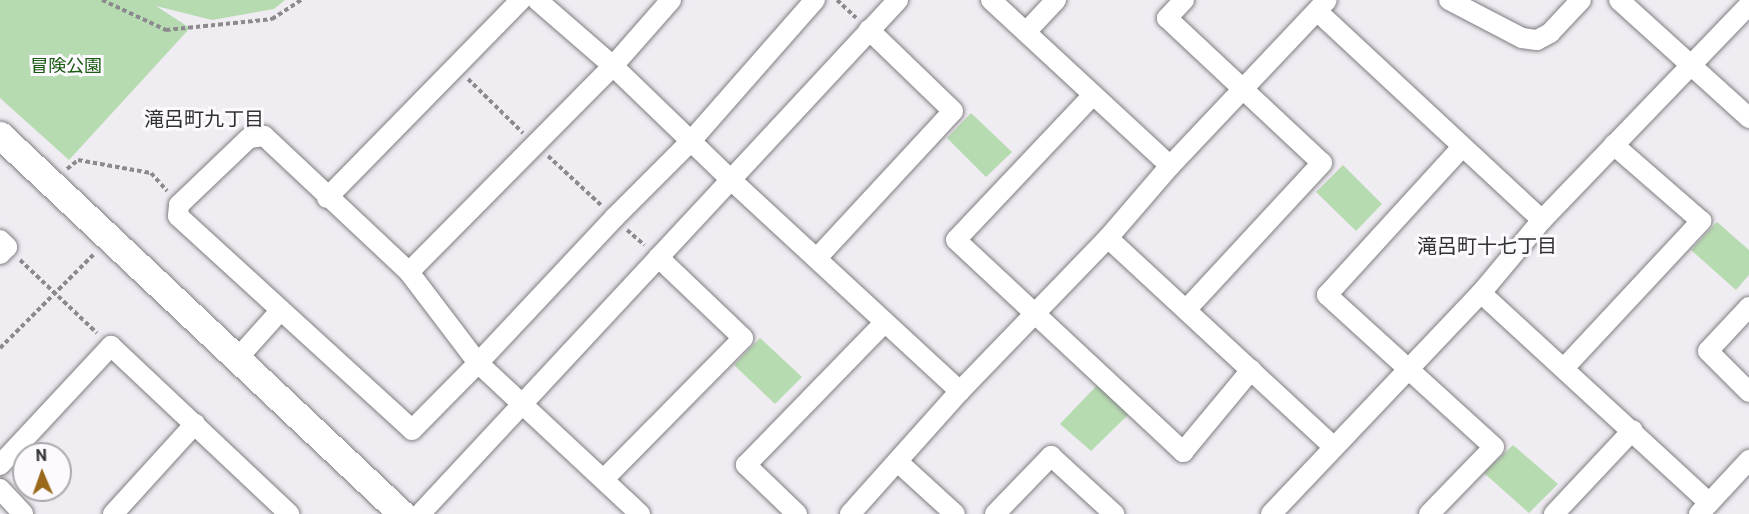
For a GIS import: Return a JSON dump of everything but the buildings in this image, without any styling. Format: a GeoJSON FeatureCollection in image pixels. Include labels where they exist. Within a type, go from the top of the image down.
{"type":"FeatureCollection","features":[{"type":"Feature","properties":{"kind":"street"},"geometry":{"type":"LineString","coordinates":[[327,198],[521,0]]}},
{"type":"Feature","properties":{"kind":"street"},"geometry":{"type":"LineString","coordinates":[[537,0],[613,66],[730,179],[960,391]]}},
{"type":"Feature","properties":{"kind":"street"},"geometry":{"type":"LineString","coordinates":[[408,272],[613,66],[671,0]]}},
{"type":"Feature","properties":{"kind":"street"},"geometry":{"type":"LineString","coordinates":[[640,514],[478,363],[408,272],[327,198],[264,136],[249,138],[179,205],[178,216],[412,430],[478,363],[614,218],[691,141],[815,0]]}},
{"type":"Feature","properties":{"kind":"street"},"geometry":{"type":"LineString","coordinates":[[420,514],[898,0]]}},
{"type":"Feature","properties":{"kind":"street"},"geometry":{"type":"LineString","coordinates":[[991,0],[1170,166]]}},
{"type":"Feature","properties":{"kind":"street"},"geometry":{"type":"LineString","coordinates":[[1026,32],[1056,0]]}},
{"type":"Feature","properties":{"kind":"street"},"geometry":{"type":"LineString","coordinates":[[1184,0],[1167,18],[1322,163],[1187,309]]}},
{"type":"Feature","properties":{"kind":"street"},"geometry":{"type":"LineString","coordinates":[[1449,0],[1522,38],[1537,40],[1550,33],[1581,0]]}},
{"type":"Feature","properties":{"kind":"street"},"geometry":{"type":"LineString","coordinates":[[1618,0],[1693,65],[1749,118]]}},
{"type":"Feature","properties":{"kind":"street"},"geometry":{"type":"LineString","coordinates":[[1271,514],[1333,446],[1481,293],[1542,220],[1749,5]]}},
{"type":"Feature","properties":{"kind":"street"},"geometry":{"type":"LineString","coordinates":[[850,514],[960,391],[1108,238],[1170,166],[1244,92],[1322,6],[1462,147],[1542,220]]}},
{"type":"Feature","properties":{"kind":"street"},"geometry":{"type":"LineString","coordinates":[[817,258],[953,111],[869,30]]}},
{"type":"Feature","properties":{"kind":"street"},"geometry":{"type":"LineString","coordinates":[[1093,95],[956,240],[1183,452],[1251,370]]}},
{"type":"Feature","properties":{"kind":"street"},"geometry":{"type":"LineString","coordinates":[[0,135],[402,514]]}},
{"type":"Feature","properties":{"kind":"street"},"geometry":{"type":"LineString","coordinates":[[1565,368],[1701,221],[1614,145]]}},
{"type":"Feature","properties":{"kind":"street"},"geometry":{"type":"LineString","coordinates":[[1429,514],[1494,447],[1327,295],[1462,147]]}},
{"type":"Feature","properties":{"kind":"street"},"geometry":{"type":"LineString","coordinates":[[1108,238],[1333,446]]}},
{"type":"Feature","properties":{"kind":"street"},"geometry":{"type":"LineString","coordinates":[[604,479],[743,338],[658,257]]}},
{"type":"Feature","properties":{"kind":"street"},"geometry":{"type":"LineString","coordinates":[[1481,293],[1633,430],[1704,509],[1749,460]]}},
{"type":"Feature","properties":{"kind":"street"},"geometry":{"type":"LineString","coordinates":[[1749,307],[1708,351],[1749,392]]}},
{"type":"Feature","properties":{"kind":"street"},"geometry":{"type":"LineString","coordinates":[[237,359],[280,311]]}},
{"type":"Feature","properties":{"kind":"street"},"geometry":{"type":"LineString","coordinates":[[797,514],[746,465],[884,323]]}},
{"type":"Feature","properties":{"kind":"street"},"geometry":{"type":"LineString","coordinates":[[0,465],[111,346],[289,514]]}},
{"type":"Feature","properties":{"kind":"street"},"geometry":{"type":"LineString","coordinates":[[113,514],[195,424]]}},
{"type":"Feature","properties":{"kind":"street"},"geometry":{"type":"LineString","coordinates":[[1554,514],[1633,430]]}},
{"type":"Feature","properties":{"kind":"street"},"geometry":{"type":"LineString","coordinates":[[995,514],[1051,456],[1113,514]]}},
{"type":"Feature","properties":{"kind":"street"},"geometry":{"type":"LineString","coordinates":[[898,462],[955,514]]}},
{"type":"Feature","properties":{"kind":"street"},"geometry":{"type":"LineString","coordinates":[[0,489],[23,514]]}},
{"type":"Feature","properties":{"kind":"path"},"geometry":{"type":"LineString","coordinates":[[102,0],[166,30],[272,19],[302,0]]}},
{"type":"Feature","properties":{"kind":"path"},"geometry":{"type":"LineString","coordinates":[[837,0],[869,30]]}},
{"type":"Feature","properties":{"kind":"path"},"geometry":{"type":"LineString","coordinates":[[455,67],[658,257]]}},
{"type":"Feature","properties":{"kind":"path"},"geometry":{"type":"LineString","coordinates":[[50,182],[78,160],[151,173],[179,205]]}},
{"type":"Feature","properties":{"kind":"path"},"geometry":{"type":"LineString","coordinates":[[0,348],[110,238]]}},
{"type":"Feature","properties":{"kind":"path"},"geometry":{"type":"LineString","coordinates":[[2,247],[111,346]]}},
{"type":"Feature","properties":{"kind":"green space","name":"冒険公園"},"geometry":{"type":"Polygon","coordinates":[[[0,0],[285,0],[274,9],[212,20],[156,6],[190,28],[69,160],[0,98],[0,0]]]}},
{"type":"Feature","properties":{"kind":"green space"},"geometry":{"type":"Polygon","coordinates":[[[971,113],[1012,152],[986,177],[947,138],[971,113]]]}},
{"type":"Feature","properties":{"kind":"green space"},"geometry":{"type":"Polygon","coordinates":[[[1343,165],[1382,204],[1356,231],[1316,192],[1343,165]]]}},
{"type":"Feature","properties":{"kind":"green space"},"geometry":{"type":"Polygon","coordinates":[[[1717,222],[1749,250],[1749,275],[1736,290],[1691,250],[1717,222]]]}},
{"type":"Feature","properties":{"kind":"green space"},"geometry":{"type":"Polygon","coordinates":[[[760,338],[802,377],[775,404],[734,365],[760,338]]]}},
{"type":"Feature","properties":{"kind":"green space"},"geometry":{"type":"Polygon","coordinates":[[[1101,381],[1133,410],[1091,451],[1060,424],[1101,381]]]}},
{"type":"Feature","properties":{"kind":"green space"},"geometry":{"type":"Polygon","coordinates":[[[1513,445],[1558,484],[1529,513],[1484,473],[1513,445]]]}},
{"type":"Feature","properties":{"kind":"district","name":"滝呂町九丁目"},"geometry":{"type":"Point","coordinates":[204,119]}},
{"type":"Feature","properties":{"kind":"district","name":"滝呂町十七丁目"},"geometry":{"type":"Point","coordinates":[1487,246]}}]}
